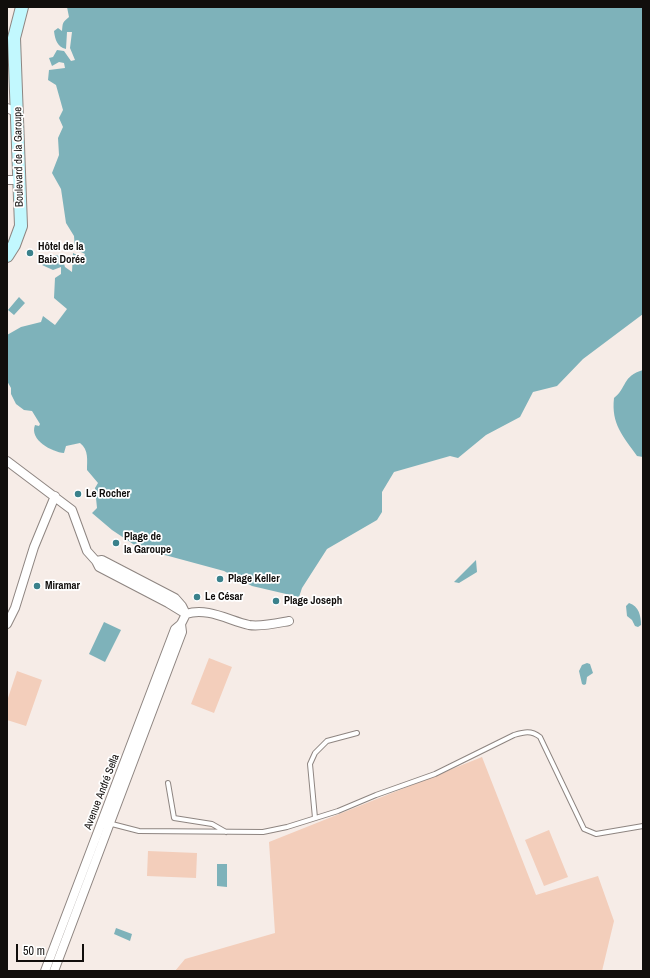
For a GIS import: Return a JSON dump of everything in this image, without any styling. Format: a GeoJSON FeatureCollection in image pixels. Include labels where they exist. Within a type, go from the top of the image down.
{"type":"FeatureCollection","features":[{"type":"Feature","properties":{"kind":"street","name":"Boulevard de la Garoupe"},"geometry":{"type":"LineString","coordinates":[[7,256],[14,245],[21,226],[13,180],[13,111],[14,38],[22,7]]}},
{"type":"Feature","properties":{"kind":"street"},"geometry":{"type":"LineString","coordinates":[[7,461],[55,496],[74,512],[87,551],[96,561],[102,560],[175,598],[182,606],[186,614],[192,612],[208,612],[251,625],[289,620]]}},
{"type":"Feature","properties":{"kind":"street"},"geometry":{"type":"LineString","coordinates":[[7,624],[15,608],[34,547],[55,496]]}},
{"type":"Feature","properties":{"kind":"street","name":"Avenue André Sella"},"geometry":{"type":"LineString","coordinates":[[54,971],[175,629],[181,624],[186,614]]}},
{"type":"Feature","properties":{"kind":"street","name":"Avenue André Sella"},"geometry":{"type":"LineString","coordinates":[[45,971],[106,823]]}},
{"type":"Feature","properties":{"kind":"lane"},"geometry":{"type":"LineString","coordinates":[[106,823],[139,831],[263,832],[287,827],[435,774],[508,738],[526,731],[535,732],[540,737],[584,829],[596,834],[643,826]]}},
{"type":"Feature","properties":{"kind":"lane"},"geometry":{"type":"LineString","coordinates":[[315,818],[310,764],[315,753],[328,741],[358,733]]}},
{"type":"Feature","properties":{"kind":"lane"},"geometry":{"type":"LineString","coordinates":[[168,783],[174,818],[212,824],[227,832]]}},
{"type":"Feature","properties":{"kind":"shaded area"},"geometry":{"type":"Polygon","coordinates":[[[209,658],[232,667],[214,713],[191,704],[209,658]]]}},
{"type":"Feature","properties":{"kind":"shaded area"},"geometry":{"type":"Polygon","coordinates":[[[17,671],[42,680],[26,726],[7,720],[7,701],[17,671]]]}},
{"type":"Feature","properties":{"kind":"shaded area"},"geometry":{"type":"Polygon","coordinates":[[[482,757],[536,895],[598,876],[614,921],[602,971],[175,971],[185,959],[275,933],[269,842],[482,757]]]}},
{"type":"Feature","properties":{"kind":"shaded area"},"geometry":{"type":"Polygon","coordinates":[[[549,830],[568,877],[544,886],[525,840],[549,830]]]}},
{"type":"Feature","properties":{"kind":"shaded area"},"geometry":{"type":"Polygon","coordinates":[[[148,851],[197,853],[196,878],[147,876],[148,851]]]}},
{"type":"Feature","properties":{"kind":"water"},"geometry":{"type":"Polygon","coordinates":[[[67,7],[643,7],[643,314],[583,359],[557,386],[533,392],[520,417],[486,435],[458,458],[450,456],[394,472],[382,492],[382,512],[377,520],[327,549],[302,588],[299,597],[252,586],[224,571],[139,548],[112,530],[92,513],[97,508],[95,488],[98,483],[87,470],[87,455],[83,446],[80,443],[66,446],[64,453],[48,448],[38,440],[35,436],[34,430],[35,425],[39,426],[40,424],[32,411],[24,410],[16,404],[7,381],[7,335],[21,327],[41,322],[43,316],[55,325],[67,309],[54,298],[55,278],[61,274],[61,267],[53,270],[42,265],[46,260],[56,255],[62,257],[65,267],[72,272],[73,253],[83,258],[85,254],[75,249],[74,236],[66,223],[61,189],[52,173],[59,155],[58,138],[63,127],[59,118],[63,110],[56,85],[48,80],[49,70],[65,68],[64,63],[59,62],[52,66],[49,58],[53,57],[57,50],[64,51],[71,61],[75,60],[70,48],[72,32],[67,32],[66,49],[59,45],[54,34],[54,31],[58,28],[62,31],[63,23],[69,17],[67,7]]]}},
{"type":"Feature","properties":{"kind":"water"},"geometry":{"type":"Polygon","coordinates":[[[19,297],[25,303],[14,315],[8,310],[19,297]]]}},
{"type":"Feature","properties":{"kind":"water"},"geometry":{"type":"Polygon","coordinates":[[[643,370],[643,457],[637,456],[616,423],[614,415],[614,398],[631,376],[643,370]]]}},
{"type":"Feature","properties":{"kind":"water"},"geometry":{"type":"Polygon","coordinates":[[[476,560],[477,572],[459,583],[454,582],[476,560]]]}},
{"type":"Feature","properties":{"kind":"water"},"geometry":{"type":"Polygon","coordinates":[[[629,603],[635,606],[639,612],[641,625],[638,627],[635,626],[632,620],[627,616],[626,606],[629,603]]]}},
{"type":"Feature","properties":{"kind":"water"},"geometry":{"type":"Polygon","coordinates":[[[104,622],[121,630],[105,662],[89,654],[104,622]]]}},
{"type":"Feature","properties":{"kind":"water"},"geometry":{"type":"Polygon","coordinates":[[[587,663],[590,664],[593,673],[587,677],[586,684],[584,685],[582,684],[579,671],[582,665],[587,663]]]}},
{"type":"Feature","properties":{"kind":"water"},"geometry":{"type":"Polygon","coordinates":[[[217,864],[227,864],[227,887],[217,886],[217,864]]]}},
{"type":"Feature","properties":{"kind":"water"},"geometry":{"type":"Polygon","coordinates":[[[116,928],[132,934],[130,941],[114,934],[116,928]]]}},
{"type":"Feature","properties":{"kind":"place","name":"Hôtel de la Baie Dorée"},"geometry":{"type":"Point","coordinates":[30,253]}},
{"type":"Feature","properties":{"kind":"place","name":"Le Rocher"},"geometry":{"type":"Point","coordinates":[78,494]}},
{"type":"Feature","properties":{"kind":"place","name":"Plage de la Garoupe"},"geometry":{"type":"Point","coordinates":[116,543]}},
{"type":"Feature","properties":{"kind":"place","name":"Plage Keller"},"geometry":{"type":"Point","coordinates":[220,579]}},
{"type":"Feature","properties":{"kind":"place","name":"Miramar"},"geometry":{"type":"Point","coordinates":[37,586]}},
{"type":"Feature","properties":{"kind":"place","name":"Le César"},"geometry":{"type":"Point","coordinates":[197,597]}},
{"type":"Feature","properties":{"kind":"place","name":"Plage Joseph"},"geometry":{"type":"Point","coordinates":[276,601]}}]}
